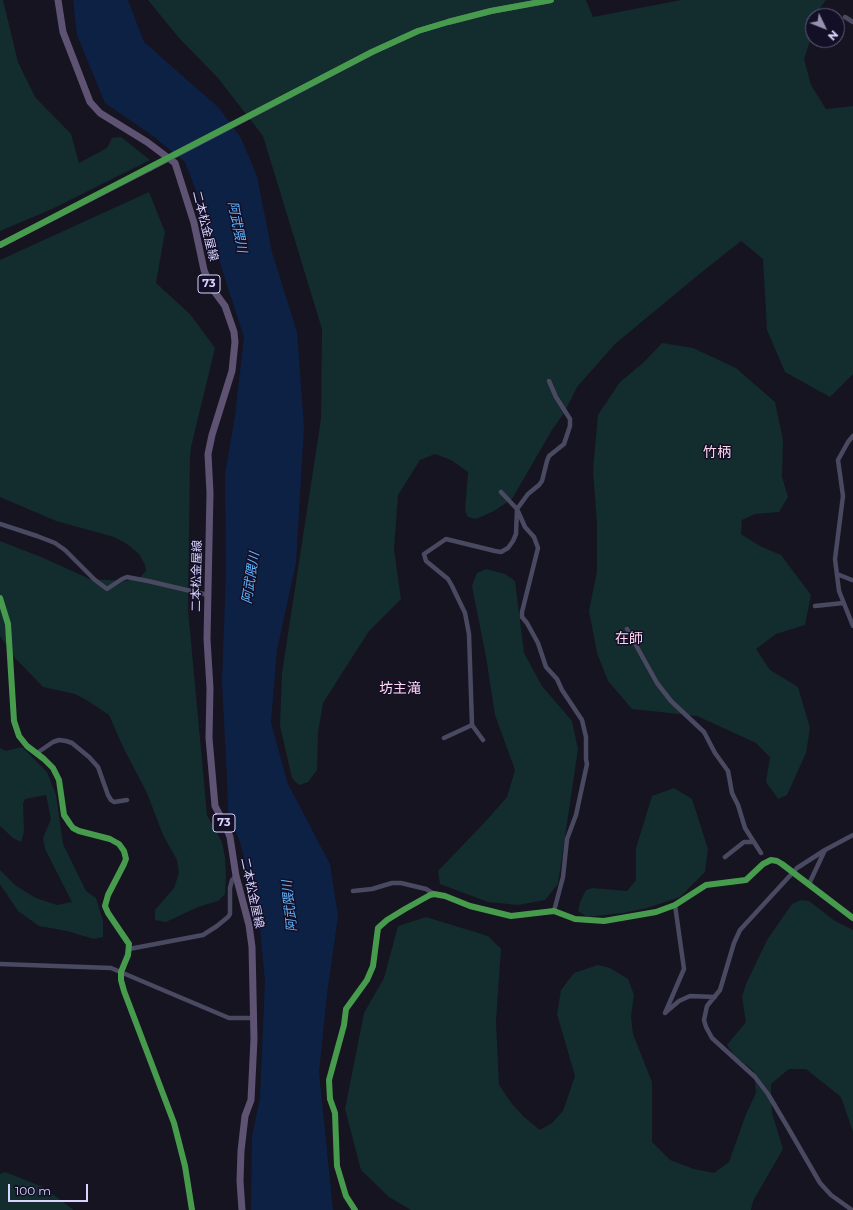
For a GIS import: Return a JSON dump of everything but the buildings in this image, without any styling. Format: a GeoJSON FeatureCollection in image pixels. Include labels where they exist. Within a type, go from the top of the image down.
{"type":"FeatureCollection","features":[{"type":"Feature","properties":{"kind":"main road","name":"二本松金屋線"},"geometry":{"type":"LineString","coordinates":[[58,0],[63,32],[90,102],[100,113],[163,153],[175,163],[178,168],[194,224],[204,270],[211,287],[225,306],[234,332],[235,342],[232,371],[212,435],[208,454],[210,493],[207,639],[210,688],[209,738],[215,806],[230,837],[236,876],[249,925],[252,947],[254,1039],[251,1100],[245,1116],[241,1151],[240,1181],[242,1210]]}},
{"type":"Feature","properties":{"kind":"street"},"geometry":{"type":"LineString","coordinates":[[0,245],[372,52],[418,31],[448,22],[536,1],[551,0]]}},
{"type":"Feature","properties":{"kind":"street"},"geometry":{"type":"LineString","coordinates":[[845,17],[853,22]]}},
{"type":"Feature","properties":{"kind":"street"},"geometry":{"type":"LineString","coordinates":[[483,740],[472,725],[467,620],[463,607],[448,579],[426,561],[424,554],[446,539],[501,552],[508,548],[516,534],[517,509],[528,494],[542,481],[547,461],[550,456],[564,444],[569,430],[570,419],[556,397],[549,381]]}},
{"type":"Feature","properties":{"kind":"street"},"geometry":{"type":"LineString","coordinates":[[853,436],[838,460],[843,496],[835,559],[839,591],[853,626]]}},
{"type":"Feature","properties":{"kind":"street"},"geometry":{"type":"LineString","coordinates":[[501,492],[517,509],[525,527],[534,537],[538,548],[523,605],[522,617],[527,623],[538,644],[546,667],[557,679],[562,690],[582,720],[586,737],[587,764],[576,815],[567,839],[563,878],[554,910]]}},
{"type":"Feature","properties":{"kind":"street"},"geometry":{"type":"LineString","coordinates":[[0,524],[56,543],[95,580],[107,589],[127,577],[208,595]]}},
{"type":"Feature","properties":{"kind":"street"},"geometry":{"type":"LineString","coordinates":[[837,574],[852,580]]}},
{"type":"Feature","properties":{"kind":"street"},"geometry":{"type":"LineString","coordinates":[[0,598],[8,624],[14,720],[19,736],[27,746],[50,764],[55,771],[59,780],[64,815],[70,824],[79,831],[104,837],[115,842],[121,846],[124,851],[126,859],[108,895],[105,906],[108,913],[130,944],[120,976],[124,991],[174,1123],[185,1166],[192,1210]]}},
{"type":"Feature","properties":{"kind":"street"},"geometry":{"type":"LineString","coordinates":[[816,606],[843,603]]}},
{"type":"Feature","properties":{"kind":"street"},"geometry":{"type":"LineString","coordinates":[[627,629],[657,682],[671,701],[704,732],[715,753],[728,771],[732,793],[745,828],[761,853]]}},
{"type":"Feature","properties":{"kind":"street"},"geometry":{"type":"LineString","coordinates":[[444,738],[472,725]]}},
{"type":"Feature","properties":{"kind":"street"},"geometry":{"type":"LineString","coordinates":[[37,753],[53,742],[59,740],[66,740],[72,743],[98,767],[111,800],[114,802],[127,800]]}},
{"type":"Feature","properties":{"kind":"street"},"geometry":{"type":"LineString","coordinates":[[852,1210],[831,1195],[820,1183],[768,1094],[755,1078],[718,1044],[708,1031],[704,1020],[707,1006],[720,990],[737,935],[740,930],[793,872],[809,859],[853,835]]}},
{"type":"Feature","properties":{"kind":"street"},"geometry":{"type":"LineString","coordinates":[[725,857],[744,842],[753,842]]}},
{"type":"Feature","properties":{"kind":"street"},"geometry":{"type":"LineString","coordinates":[[809,884],[825,850]]}},
{"type":"Feature","properties":{"kind":"street"},"geometry":{"type":"LineString","coordinates":[[353,891],[372,889],[392,883],[400,883],[426,889],[434,894],[445,896],[470,906],[512,916],[554,910],[575,919],[604,921],[656,912],[675,905],[706,885],[746,880],[763,864],[771,860],[777,861],[793,872],[853,918]]}},
{"type":"Feature","properties":{"kind":"street"},"geometry":{"type":"LineString","coordinates":[[129,949],[203,935],[230,914],[230,888],[232,880],[236,876]]}},
{"type":"Feature","properties":{"kind":"street"},"geometry":{"type":"LineString","coordinates":[[355,1210],[346,1196],[337,1166],[335,1113],[330,1099],[329,1080],[344,1025],[346,1009],[374,966],[378,928],[399,912],[434,894]]}},
{"type":"Feature","properties":{"kind":"street"},"geometry":{"type":"LineString","coordinates":[[675,905],[684,969],[665,1013],[680,1001],[690,996],[714,997]]}},
{"type":"Feature","properties":{"kind":"street"},"geometry":{"type":"LineString","coordinates":[[0,964],[102,967],[121,972],[229,1018],[254,1018]]}},
{"type":"Feature","properties":{"kind":"green space"},"geometry":{"type":"Polygon","coordinates":[[[0,0],[3,0],[18,62],[35,97],[71,134],[79,163],[107,148],[112,138],[121,137],[150,160],[52,209],[0,231],[0,0]]]}},
{"type":"Feature","properties":{"kind":"green space"},"geometry":{"type":"Polygon","coordinates":[[[148,0],[586,0],[593,17],[681,0],[826,0],[821,8],[805,8],[805,48],[808,48],[804,59],[811,85],[826,109],[853,106],[853,374],[830,397],[785,372],[767,330],[763,259],[741,241],[615,344],[577,387],[564,413],[552,430],[512,499],[494,511],[476,519],[468,517],[465,511],[468,472],[451,460],[435,454],[420,460],[398,495],[394,549],[401,599],[369,631],[323,703],[318,733],[317,770],[308,782],[299,785],[292,778],[280,726],[282,673],[321,419],[322,329],[263,136],[218,78],[179,38],[148,0]]]}},
{"type":"Feature","properties":{"kind":"green space"},"geometry":{"type":"Polygon","coordinates":[[[149,192],[165,232],[156,283],[190,314],[215,348],[191,447],[188,609],[207,815],[222,842],[225,857],[225,894],[218,901],[198,907],[166,922],[155,920],[155,910],[174,888],[179,873],[177,860],[163,835],[147,793],[124,749],[109,715],[75,694],[43,687],[15,658],[0,636],[0,541],[41,557],[90,579],[126,581],[140,577],[146,571],[145,565],[139,554],[127,544],[114,537],[56,521],[0,497],[0,260],[149,192]]]}},
{"type":"Feature","properties":{"kind":"green space"},"geometry":{"type":"Polygon","coordinates":[[[662,343],[693,348],[736,368],[775,402],[783,440],[782,477],[788,497],[779,512],[755,514],[742,520],[741,534],[760,546],[781,555],[811,595],[805,625],[776,634],[756,649],[770,670],[798,687],[810,728],[806,753],[787,795],[778,799],[766,782],[770,757],[756,743],[697,716],[632,709],[608,681],[597,653],[589,611],[597,571],[597,524],[593,470],[598,415],[620,382],[643,363],[662,343]]]}},
{"type":"Feature","properties":{"kind":"green space"},"geometry":{"type":"Polygon","coordinates":[[[486,569],[505,574],[515,581],[524,653],[542,686],[572,721],[578,749],[558,884],[545,900],[518,905],[488,902],[440,884],[438,871],[507,797],[515,770],[495,715],[486,657],[472,586],[477,573],[486,569]]]}},
{"type":"Feature","properties":{"kind":"green space"},"geometry":{"type":"Polygon","coordinates":[[[22,747],[47,772],[56,795],[63,844],[86,891],[96,898],[103,921],[103,937],[94,939],[67,931],[39,926],[18,911],[0,884],[0,870],[16,886],[36,898],[57,905],[72,902],[45,849],[43,838],[51,819],[46,795],[25,799],[23,804],[24,832],[21,842],[13,838],[0,826],[0,748],[6,751],[22,747]]]}},
{"type":"Feature","properties":{"kind":"green space"},"geometry":{"type":"Polygon","coordinates":[[[674,788],[692,799],[708,849],[705,872],[680,897],[647,908],[623,913],[587,917],[578,911],[580,902],[586,890],[593,888],[627,891],[636,880],[636,848],[652,796],[674,788]]]}},
{"type":"Feature","properties":{"kind":"green space"},"geometry":{"type":"Polygon","coordinates":[[[801,900],[809,901],[835,921],[853,930],[853,1132],[841,1097],[806,1069],[789,1069],[771,1084],[772,1113],[783,1149],[753,1201],[751,1210],[411,1210],[389,1197],[361,1170],[345,1109],[364,1013],[384,978],[398,926],[426,917],[488,936],[501,949],[496,1021],[499,1085],[512,1104],[524,1117],[540,1130],[552,1123],[563,1111],[575,1076],[557,1014],[561,990],[574,973],[598,965],[610,968],[628,979],[634,995],[631,1016],[633,1034],[652,1082],[652,1142],[670,1160],[694,1169],[714,1173],[729,1162],[746,1114],[756,1093],[754,1071],[735,1056],[727,1045],[746,1022],[742,997],[746,984],[767,940],[792,904],[801,900]]]}},
{"type":"Feature","properties":{"kind":"green space"},"geometry":{"type":"Polygon","coordinates":[[[5,1172],[43,1187],[74,1210],[0,1210],[0,1174],[5,1172]]]}},
{"type":"Feature","properties":{"kind":"water","name":"阿武隈川"},"geometry":{"type":"Polygon","coordinates":[[[73,0],[128,0],[144,42],[219,108],[241,138],[257,176],[272,252],[297,332],[304,427],[296,563],[277,650],[271,723],[288,784],[330,864],[338,916],[327,994],[319,1072],[333,1210],[251,1210],[252,1136],[260,1098],[265,981],[259,919],[241,845],[228,812],[222,682],[226,570],[225,474],[235,416],[244,337],[206,217],[185,162],[153,136],[105,103],[77,35],[73,0]]]}},
{"type":"Feature","properties":{"kind":"cycle path"},"geometry":{"type":"LineString","coordinates":[[0,245],[372,52],[418,31],[491,11],[551,0]]}},
{"type":"Feature","properties":{"kind":"cycle path"},"geometry":{"type":"LineString","coordinates":[[0,598],[8,624],[14,721],[19,736],[27,746],[53,768],[59,780],[64,815],[73,828],[110,839],[119,844],[124,851],[126,859],[108,895],[105,906],[108,913],[129,944],[128,955],[121,972],[121,980],[174,1123],[185,1166],[192,1210]]}},
{"type":"Feature","properties":{"kind":"cycle path"},"geometry":{"type":"LineString","coordinates":[[355,1210],[346,1196],[337,1166],[335,1113],[330,1099],[329,1080],[344,1025],[346,1009],[367,980],[373,966],[378,928],[387,920],[405,909],[434,894],[445,896],[470,906],[511,916],[554,911],[575,919],[604,921],[656,912],[675,905],[706,885],[746,880],[763,864],[771,860],[782,864],[853,918]]}},
{"type":"Feature","properties":{"kind":"district","name":"竹柄"},"geometry":{"type":"Point","coordinates":[717,453]}},
{"type":"Feature","properties":{"kind":"district","name":"在師"},"geometry":{"type":"Point","coordinates":[629,639]}},
{"type":"Feature","properties":{"kind":"district","name":"坊主滝"},"geometry":{"type":"Point","coordinates":[400,689]}}]}
